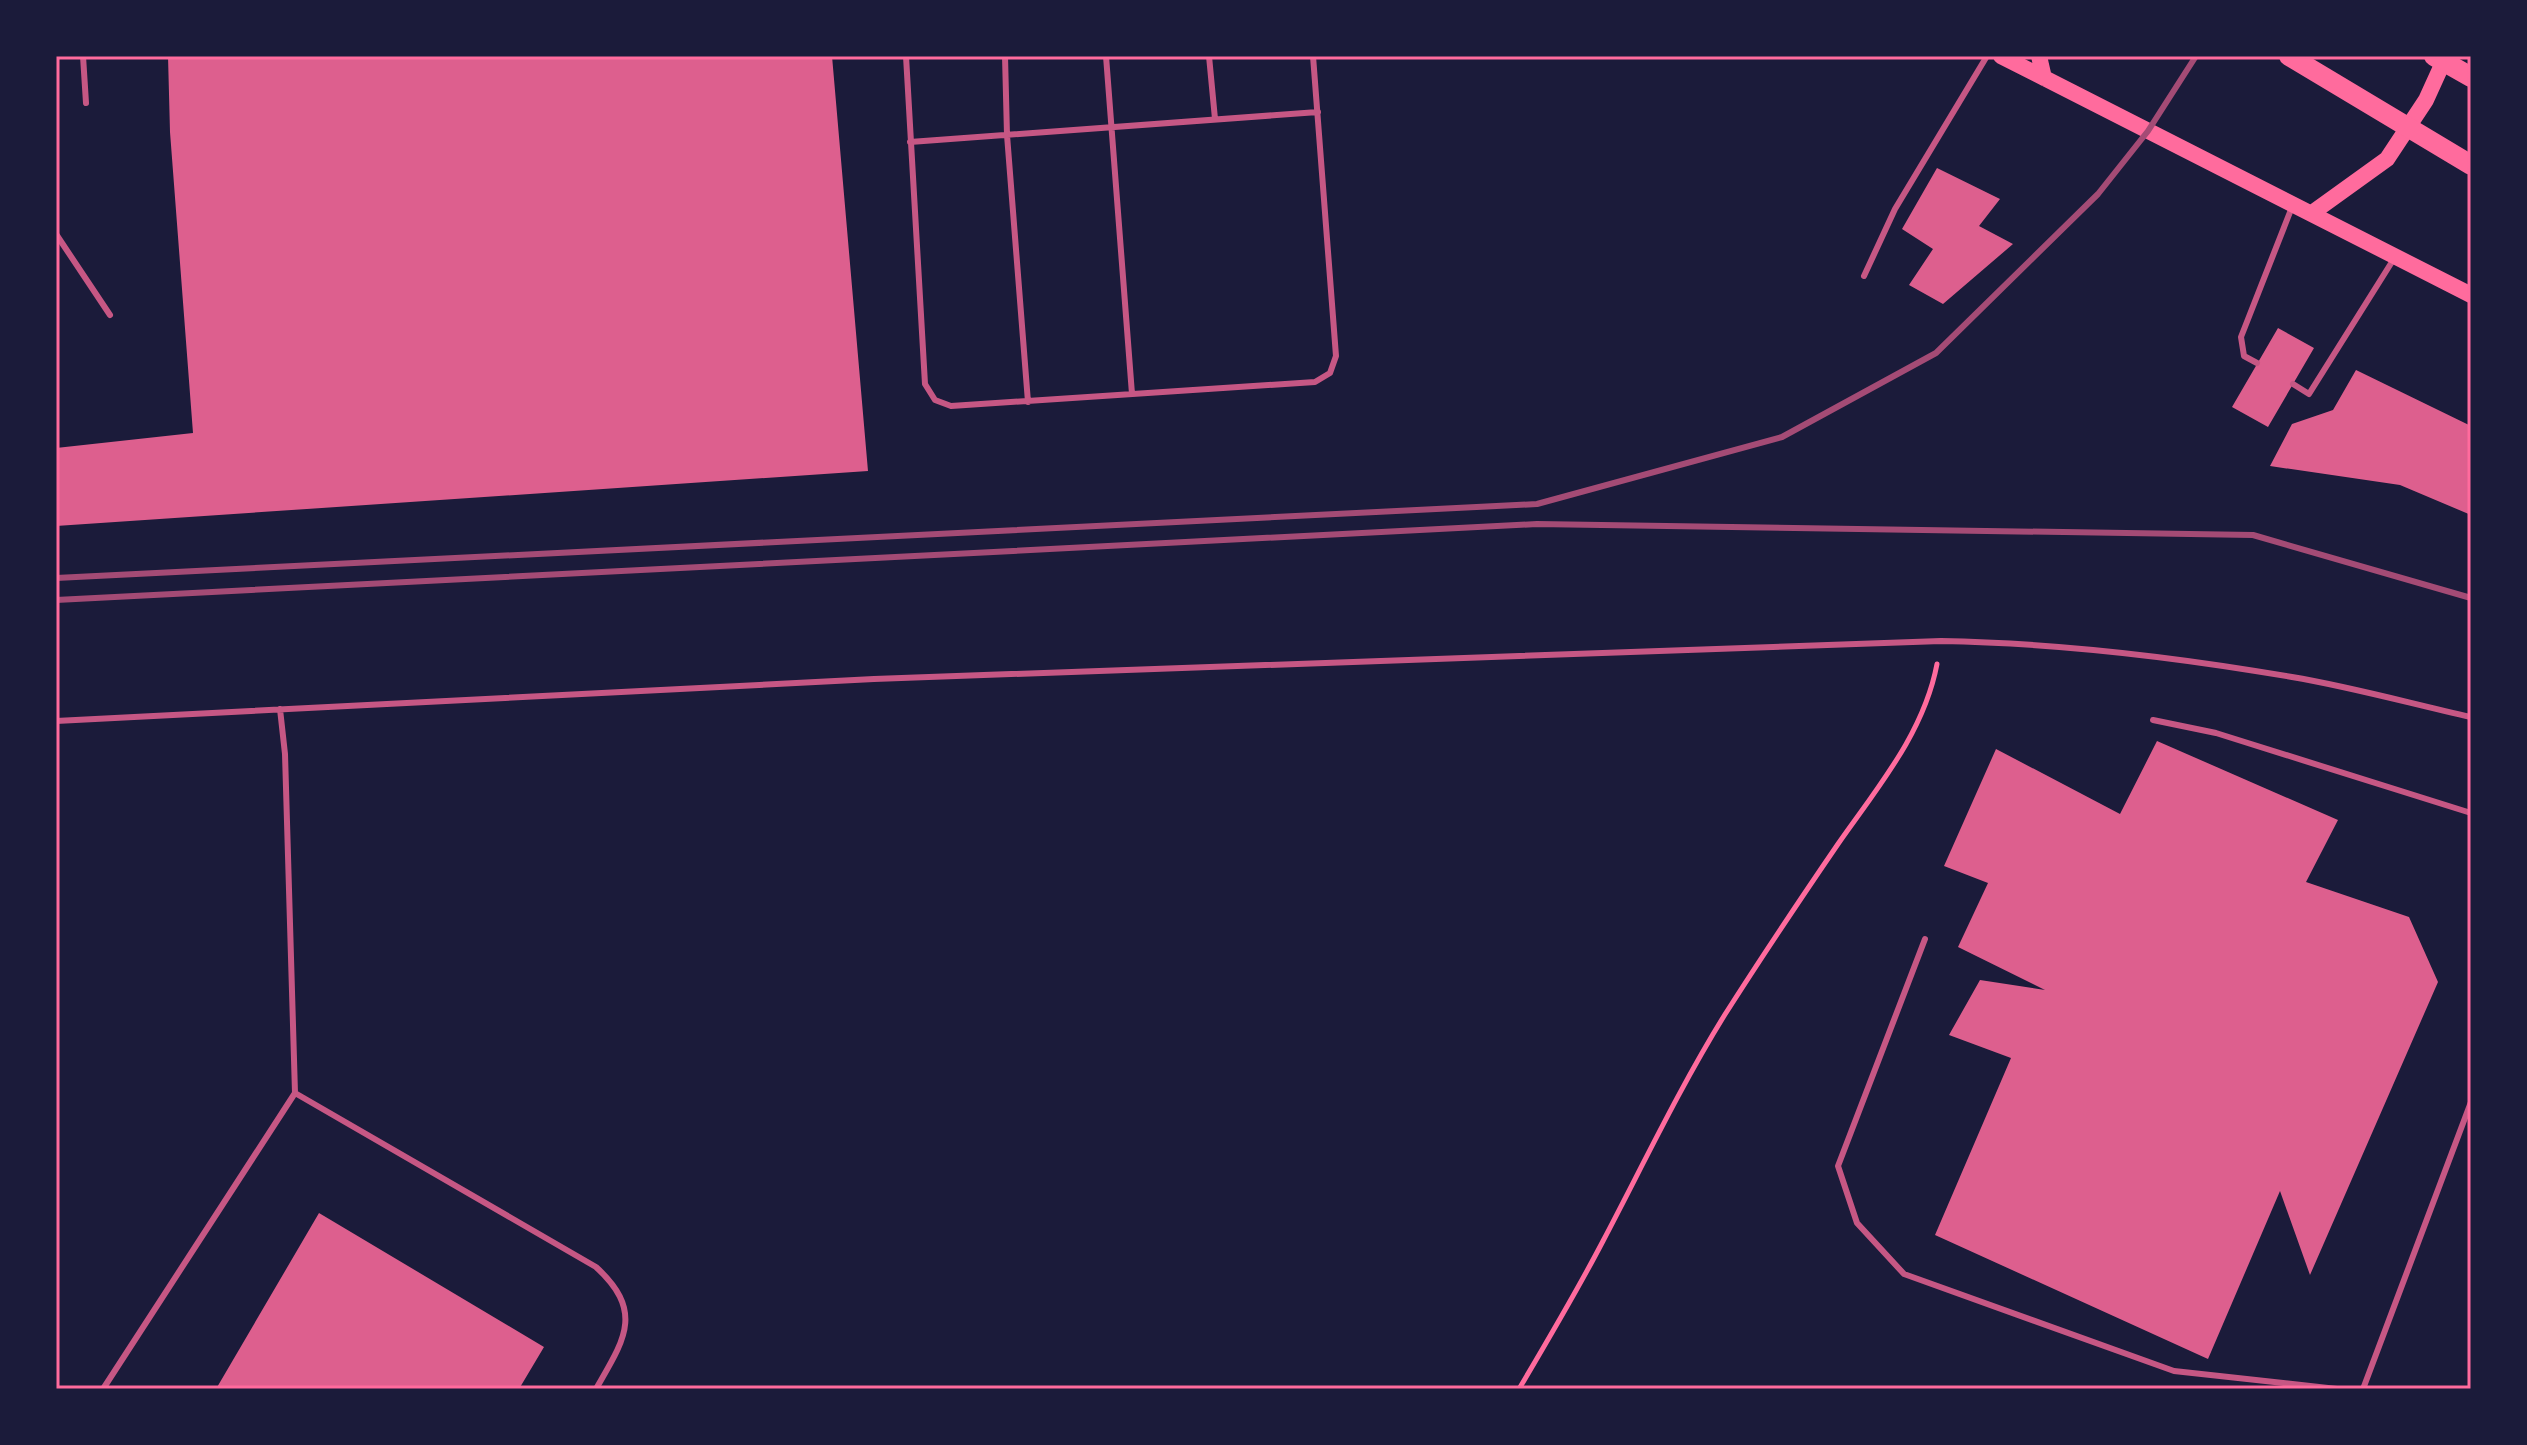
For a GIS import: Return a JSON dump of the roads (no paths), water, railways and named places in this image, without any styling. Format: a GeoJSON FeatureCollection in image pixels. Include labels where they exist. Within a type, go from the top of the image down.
{"type":"FeatureCollection","features":[{"type":"Feature","properties":{"kind":"main road"},"geometry":{"type":"LineString","coordinates":[[2001,56],[2471,295]]}},
{"type":"Feature","properties":{"kind":"main road"},"geometry":{"type":"LineString","coordinates":[[2039,56],[2044,78]]}},
{"type":"Feature","properties":{"kind":"main road"},"geometry":{"type":"LineString","coordinates":[[2289,56],[2471,165]]}},
{"type":"Feature","properties":{"kind":"main road"},"geometry":{"type":"LineString","coordinates":[[2434,56],[2471,77]]}},
{"type":"Feature","properties":{"kind":"main road"},"geometry":{"type":"LineString","coordinates":[[2312,213],[2387,159],[2426,100],[2446,56]]}},
{"type":"Feature","properties":{"kind":"lane"},"geometry":{"type":"LineString","coordinates":[[83,56],[86,103]]}},
{"type":"Feature","properties":{"kind":"lane"},"geometry":{"type":"LineString","coordinates":[[906,56],[925,384],[935,400],[951,406],[1315,382],[1330,373],[1336,356],[1313,56]]}},
{"type":"Feature","properties":{"kind":"lane"},"geometry":{"type":"LineString","coordinates":[[1005,56],[1007,135],[1028,402]]}},
{"type":"Feature","properties":{"kind":"lane"},"geometry":{"type":"LineString","coordinates":[[1106,56],[1132,394]]}},
{"type":"Feature","properties":{"kind":"lane"},"geometry":{"type":"LineString","coordinates":[[1209,56],[1215,119]]}},
{"type":"Feature","properties":{"kind":"lane"},"geometry":{"type":"LineString","coordinates":[[1864,276],[1895,209],[1987,56]]}},
{"type":"Feature","properties":{"kind":"lane"},"geometry":{"type":"LineString","coordinates":[[910,142],[1318,112]]}},
{"type":"Feature","properties":{"kind":"lane"},"geometry":{"type":"LineString","coordinates":[[2257,363],[2244,356],[2241,337],[2293,203]]}},
{"type":"Feature","properties":{"kind":"lane"},"geometry":{"type":"LineString","coordinates":[[56,234],[110,315]]}},
{"type":"Feature","properties":{"kind":"lane"},"geometry":{"type":"LineString","coordinates":[[2293,384],[2309,394],[2396,255]]}},
{"type":"Feature","properties":{"kind":"lane"},"geometry":{"type":"LineString","coordinates":[[56,721],[874,679],[1941,641],[2010,642],[2111,651],[2294,677],[2471,717]]}},
{"type":"Feature","properties":{"kind":"lane"},"geometry":{"type":"LineString","coordinates":[[103,1389],[295,1093],[285,754],[280,709]]}},
{"type":"Feature","properties":{"kind":"lane"},"geometry":{"type":"LineString","coordinates":[[2153,720],[2216,733],[2471,813]]}},
{"type":"Feature","properties":{"kind":"lane"},"geometry":{"type":"LineString","coordinates":[[1925,939],[1838,1166],[1857,1223],[1894,1264],[1904,1274],[2174,1371],[2337,1389]]}},
{"type":"Feature","properties":{"kind":"lane"},"geometry":{"type":"LineString","coordinates":[[295,1093],[596,1267],[614,1283],[624,1305],[626,1330],[596,1389]]}},
{"type":"Feature","properties":{"kind":"lane"},"geometry":{"type":"LineString","coordinates":[[2363,1389],[2471,1102]]}},
{"type":"Feature","properties":{"kind":"railway"},"geometry":{"type":"LineString","coordinates":[[56,578],[1537,504],[1782,437],[1936,353],[2098,194],[2148,131],[2196,56]]}},
{"type":"Feature","properties":{"kind":"railway"},"geometry":{"type":"LineString","coordinates":[[56,600],[1537,524],[2253,535],[2471,598]]}}]}
